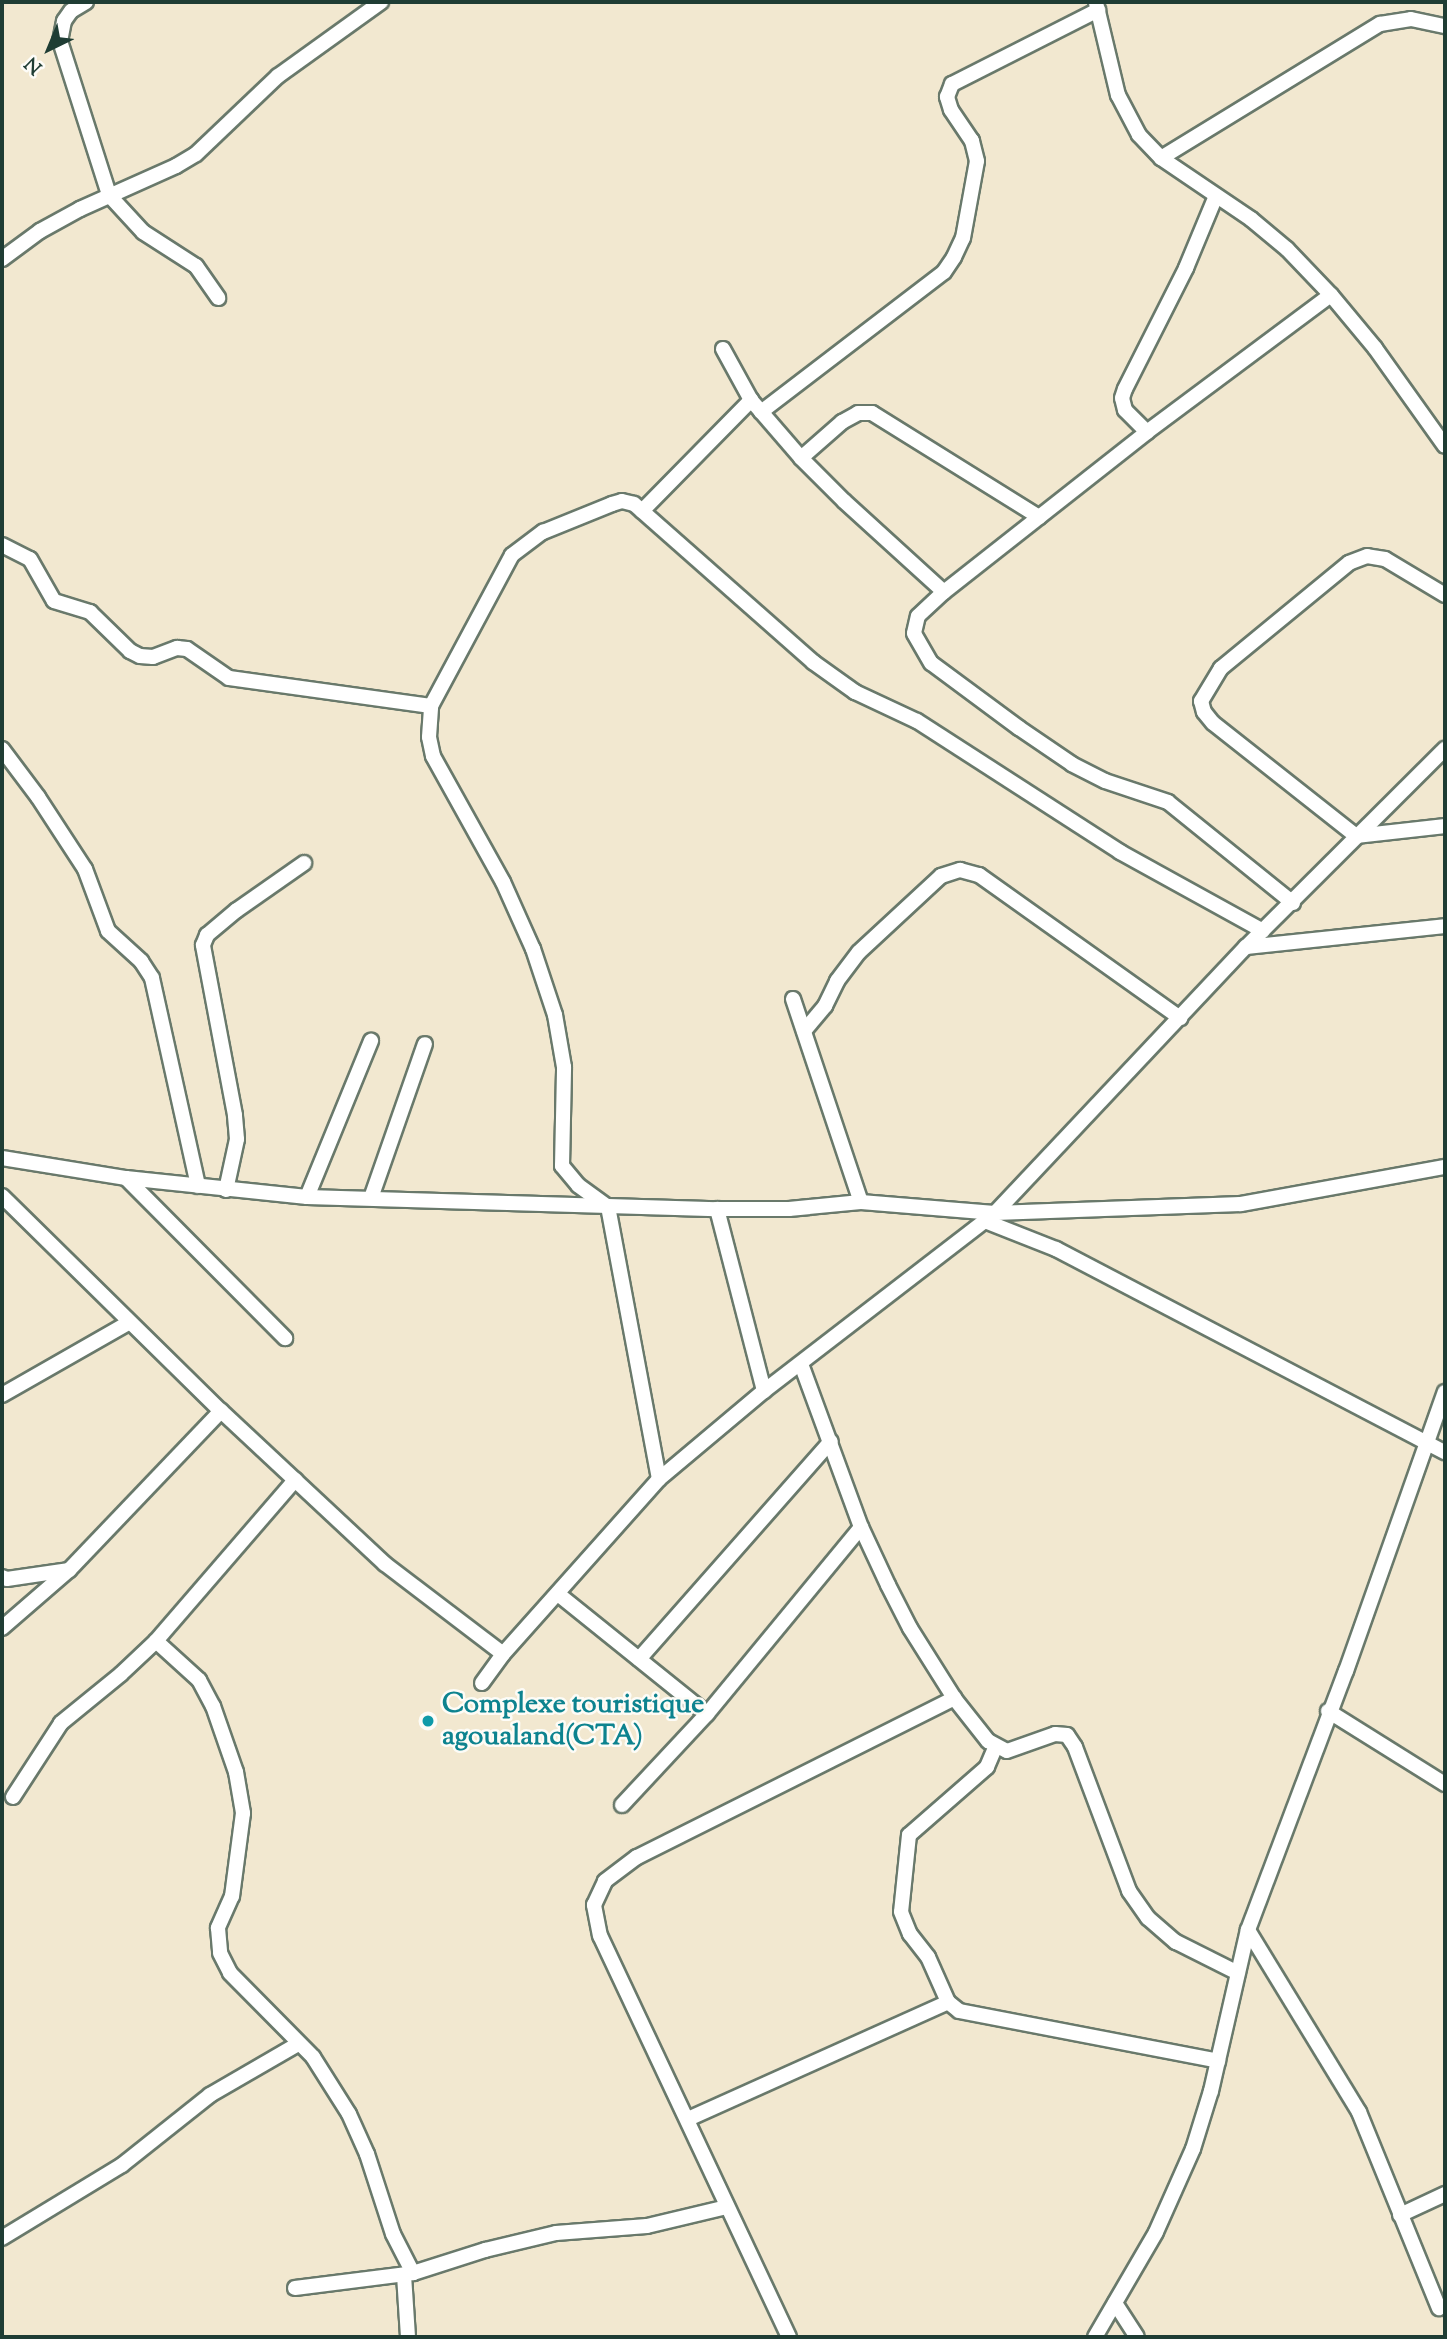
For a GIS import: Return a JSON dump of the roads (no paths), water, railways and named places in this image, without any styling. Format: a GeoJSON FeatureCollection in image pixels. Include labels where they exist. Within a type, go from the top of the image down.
{"type":"FeatureCollection","features":[{"type":"Feature","properties":{"kind":"street"},"geometry":{"type":"LineString","coordinates":[[86,2],[69,6],[60,41],[109,195],[143,233],[196,266],[218,298]]}},
{"type":"Feature","properties":{"kind":"street"},"geometry":{"type":"LineString","coordinates":[[2,259],[40,231],[196,154],[278,76],[381,2]]}},
{"type":"Feature","properties":{"kind":"street"},"geometry":{"type":"LineString","coordinates":[[761,412],[944,272],[954,257],[963,238],[977,161],[972,141],[951,110],[947,97],[952,84],[1097,6],[1123,110],[1139,135],[1161,158],[1287,249],[1331,295],[1406,389],[1445,446]]}},
{"type":"Feature","properties":{"kind":"street"},"geometry":{"type":"LineString","coordinates":[[1161,158],[1380,24],[1411,19],[1445,26]]}},
{"type":"Feature","properties":{"kind":"street"},"geometry":{"type":"LineString","coordinates":[[1147,432],[1125,410],[1122,398],[1186,268],[1216,196]]}},
{"type":"Feature","properties":{"kind":"street"},"geometry":{"type":"LineString","coordinates":[[1293,902],[1168,802],[1105,781],[1072,764],[931,663],[914,633],[918,616],[944,592],[1147,432],[1331,295]]}},
{"type":"Feature","properties":{"kind":"street"},"geometry":{"type":"LineString","coordinates":[[723,349],[751,400],[801,458],[944,592]]}},
{"type":"Feature","properties":{"kind":"street"},"geometry":{"type":"LineString","coordinates":[[642,511],[751,400]]}},
{"type":"Feature","properties":{"kind":"street"},"geometry":{"type":"LineString","coordinates":[[801,458],[842,422],[858,413],[872,413],[1039,517]]}},
{"type":"Feature","properties":{"kind":"street"},"geometry":{"type":"LineString","coordinates":[[659,1479],[608,1206],[578,1185],[562,1166],[564,1067],[555,1015],[533,949],[503,882],[433,756],[429,737],[431,706],[512,555],[542,533],[612,504],[628,501],[813,662],[855,692],[917,721],[1098,839],[1263,931]]}},
{"type":"Feature","properties":{"kind":"street"},"geometry":{"type":"LineString","coordinates":[[2,545],[30,559],[54,601],[90,612],[130,651],[140,656],[153,657],[177,648],[187,649],[229,678],[431,706]]}},
{"type":"Feature","properties":{"kind":"street"},"geometry":{"type":"LineString","coordinates":[[1445,595],[1385,559],[1367,556],[1349,563],[1221,668],[1201,701],[1204,712],[1213,723],[1356,836],[1445,827]]}},
{"type":"Feature","properties":{"kind":"street"},"geometry":{"type":"LineString","coordinates":[[2,749],[45,806],[85,869],[108,931],[141,961],[152,978],[198,1185]]}},
{"type":"Feature","properties":{"kind":"street"},"geometry":{"type":"LineString","coordinates":[[482,1683],[503,1654],[659,1479],[764,1391],[990,1217],[1246,947],[1445,749]]}},
{"type":"Feature","properties":{"kind":"street"},"geometry":{"type":"LineString","coordinates":[[226,1189],[237,1139],[235,1115],[202,945],[207,936],[237,910],[304,863]]}},
{"type":"Feature","properties":{"kind":"street"},"geometry":{"type":"LineString","coordinates":[[804,1031],[825,1006],[837,981],[859,952],[941,876],[960,870],[979,875],[1180,1018]]}},
{"type":"Feature","properties":{"kind":"street"},"geometry":{"type":"LineString","coordinates":[[1246,947],[1445,926]]}},
{"type":"Feature","properties":{"kind":"street"},"geometry":{"type":"LineString","coordinates":[[793,999],[861,1202]]}},
{"type":"Feature","properties":{"kind":"street"},"geometry":{"type":"LineString","coordinates":[[307,1197],[372,1041]]}},
{"type":"Feature","properties":{"kind":"street"},"geometry":{"type":"LineString","coordinates":[[371,1198],[425,1044]]}},
{"type":"Feature","properties":{"kind":"street"},"geometry":{"type":"LineString","coordinates":[[2,1158],[125,1178],[307,1197],[717,1209],[789,1209],[861,1202],[990,1217],[1241,1204],[1445,1167]]}},
{"type":"Feature","properties":{"kind":"street"},"geometry":{"type":"LineString","coordinates":[[125,1178],[285,1338]]}},
{"type":"Feature","properties":{"kind":"street"},"geometry":{"type":"LineString","coordinates":[[2,1196],[220,1411],[385,1564],[503,1654]]}},
{"type":"Feature","properties":{"kind":"street"},"geometry":{"type":"LineString","coordinates":[[717,1209],[764,1391]]}},
{"type":"Feature","properties":{"kind":"street"},"geometry":{"type":"LineString","coordinates":[[990,1217],[1445,1452]]}},
{"type":"Feature","properties":{"kind":"street"},"geometry":{"type":"LineString","coordinates":[[2,1395],[130,1322]]}},
{"type":"Feature","properties":{"kind":"street"},"geometry":{"type":"LineString","coordinates":[[801,1364],[861,1527],[910,1628],[954,1698],[995,1748],[1007,1751],[1055,1734],[1067,1735],[1075,1747],[1129,1891],[1149,1918],[1176,1942],[1238,1973]]}},
{"type":"Feature","properties":{"kind":"street"},"geometry":{"type":"LineString","coordinates":[[1095,2337],[1156,2232],[1182,2179],[1218,2061],[1248,1930],[1429,1443],[1445,1392]]}},
{"type":"Feature","properties":{"kind":"street"},"geometry":{"type":"LineString","coordinates":[[2,1628],[69,1570],[220,1411]]}},
{"type":"Feature","properties":{"kind":"street"},"geometry":{"type":"LineString","coordinates":[[639,1659],[831,1441]]}},
{"type":"Feature","properties":{"kind":"street"},"geometry":{"type":"LineString","coordinates":[[13,1797],[61,1723],[156,1641],[295,1480]]}},
{"type":"Feature","properties":{"kind":"street"},"geometry":{"type":"LineString","coordinates":[[622,1805],[706,1714],[861,1527]]}},
{"type":"Feature","properties":{"kind":"street"},"geometry":{"type":"LineString","coordinates":[[2,1577],[7,1579],[69,1570]]}},
{"type":"Feature","properties":{"kind":"street"},"geometry":{"type":"LineString","coordinates":[[558,1594],[706,1714]]}},
{"type":"Feature","properties":{"kind":"street"},"geometry":{"type":"LineString","coordinates":[[156,1641],[199,1680],[213,1706],[236,1772],[243,1813],[232,1896],[218,1928],[220,1953],[230,1973],[313,2057],[349,2114],[367,2154],[409,2274],[408,2337]]}},
{"type":"Feature","properties":{"kind":"street"},"geometry":{"type":"LineString","coordinates":[[789,2337],[600,1936],[594,1905],[605,1881],[637,1857],[954,1698]]}},
{"type":"Feature","properties":{"kind":"street"},"geometry":{"type":"LineString","coordinates":[[1328,1711],[1445,1784]]}},
{"type":"Feature","properties":{"kind":"street"},"geometry":{"type":"LineString","coordinates":[[995,1748],[987,1767],[909,1835],[901,1912],[910,1934],[928,1957],[948,2002],[959,2011],[1218,2061]]}},
{"type":"Feature","properties":{"kind":"street"},"geometry":{"type":"LineString","coordinates":[[1248,1930],[1359,2112],[1439,2308]]}},
{"type":"Feature","properties":{"kind":"street"},"geometry":{"type":"LineString","coordinates":[[688,2119],[948,2002]]}},
{"type":"Feature","properties":{"kind":"street"},"geometry":{"type":"LineString","coordinates":[[2,2238],[122,2165],[210,2095],[298,2043]]}},
{"type":"Feature","properties":{"kind":"street"},"geometry":{"type":"LineString","coordinates":[[1400,2215],[1445,2194]]}},
{"type":"Feature","properties":{"kind":"street"},"geometry":{"type":"LineString","coordinates":[[295,2288],[409,2274],[485,2250],[556,2233],[647,2226],[727,2207]]}},
{"type":"Feature","properties":{"kind":"street"},"geometry":{"type":"LineString","coordinates":[[1115,2303],[1137,2337]]}},
{"type":"Feature","properties":{"kind":"place","name":"Complexe touristique agoualand(CTA)"},"geometry":{"type":"Point","coordinates":[428,1721]}}]}
